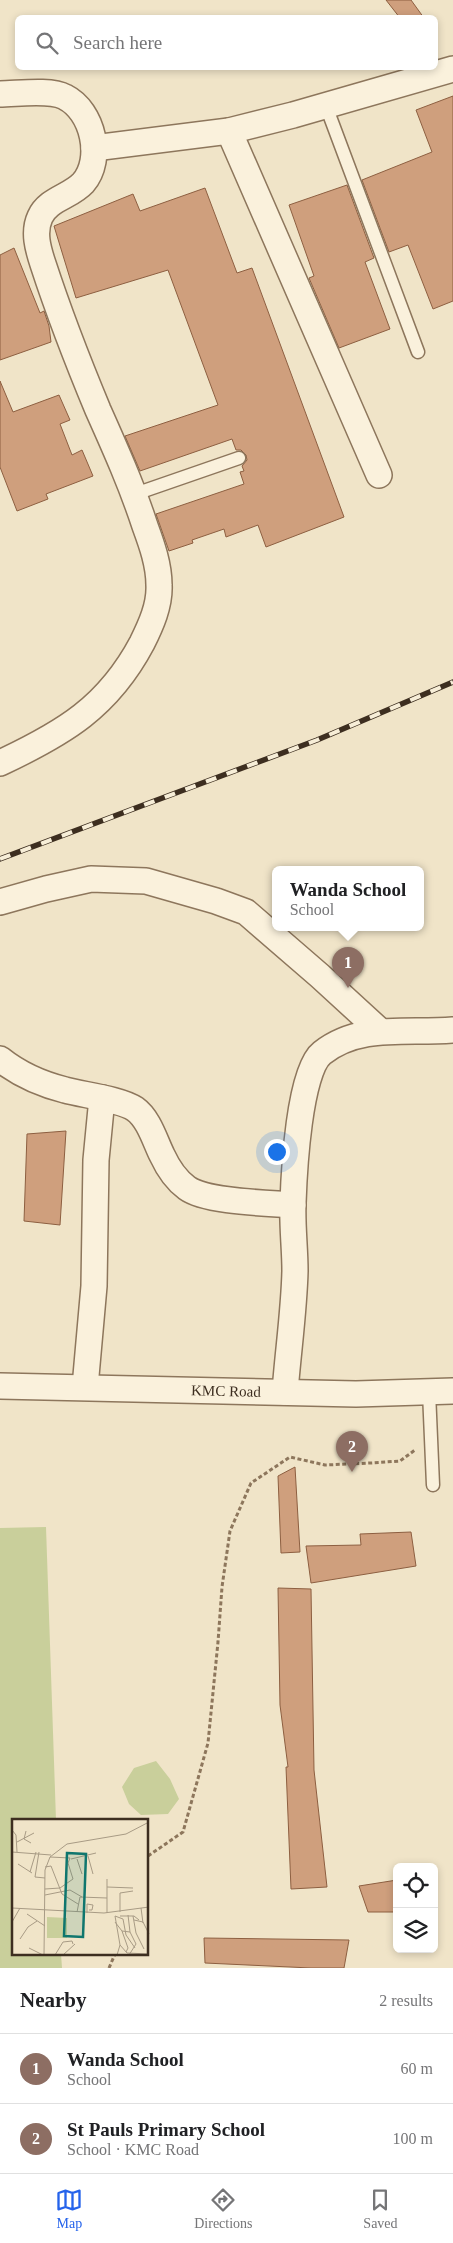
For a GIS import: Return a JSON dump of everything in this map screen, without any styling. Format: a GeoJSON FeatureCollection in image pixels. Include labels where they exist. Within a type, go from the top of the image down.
{"type":"FeatureCollection","features":[{"type":"Feature","properties":{"kind":"street"},"geometry":{"type":"LineString","coordinates":[[94,148],[229,131],[326,106],[453,69]]}},
{"type":"Feature","properties":{"kind":"street"},"geometry":{"type":"LineString","coordinates":[[0,94],[52,94],[64,96],[75,104],[91,130],[94,148],[91,173],[82,185],[48,205],[40,216],[36,229],[42,261],[79,365],[135,494],[156,556],[159,586],[157,604],[151,626],[135,656],[119,679],[86,714],[67,729],[0,763]]}},
{"type":"Feature","properties":{"kind":"street"},"geometry":{"type":"LineString","coordinates":[[229,131],[379,475]]}},
{"type":"Feature","properties":{"kind":"street"},"geometry":{"type":"LineString","coordinates":[[0,902],[91,879],[146,881],[216,900],[246,912],[314,970],[380,1031]]}},
{"type":"Feature","properties":{"kind":"street"},"geometry":{"type":"LineString","coordinates":[[285,1392],[295,1272],[292,1205],[302,1107],[312,1067],[319,1055],[340,1041],[380,1031],[430,1032],[453,1030]]}},
{"type":"Feature","properties":{"kind":"street"},"geometry":{"type":"LineString","coordinates":[[0,1059],[13,1069],[37,1082],[102,1098],[135,1109],[150,1128],[170,1170],[188,1189],[214,1198],[292,1205]]}},
{"type":"Feature","properties":{"kind":"street"},"geometry":{"type":"LineString","coordinates":[[0,1082],[37,1082]]}},
{"type":"Feature","properties":{"kind":"street"},"geometry":{"type":"LineString","coordinates":[[85,1387],[94,1286],[96,1160],[102,1098]]}},
{"type":"Feature","properties":{"kind":"street","name":"KMC Road"},"geometry":{"type":"LineString","coordinates":[[0,1386],[356,1394],[453,1392]]}},
{"type":"Feature","properties":{"kind":"lane"},"geometry":{"type":"LineString","coordinates":[[326,106],[418,352]]}},
{"type":"Feature","properties":{"kind":"lane"},"geometry":{"type":"LineString","coordinates":[[135,494],[239,458]]}},
{"type":"Feature","properties":{"kind":"lane"},"geometry":{"type":"LineString","coordinates":[[429,1392],[433,1485]]}},
{"type":"Feature","properties":{"kind":"path"},"geometry":{"type":"LineString","coordinates":[[149,1855],[183,1832],[208,1743],[222,1587],[230,1531],[251,1483],[290,1457],[325,1465],[400,1461],[424,1444],[431,1424]]}},
{"type":"Feature","properties":{"kind":"path"},"geometry":{"type":"LineString","coordinates":[[109,1968],[114,1956]]}},
{"type":"Feature","properties":{"kind":"green space"},"geometry":{"type":"Polygon","coordinates":[[[46,1527],[56,1819],[12,1819],[12,1956],[61,1956],[62,1968],[0,1968],[0,1528],[46,1527]]]}},
{"type":"Feature","properties":{"kind":"green space"},"geometry":{"type":"Polygon","coordinates":[[[156,1761],[170,1779],[179,1799],[168,1814],[141,1815],[129,1804],[122,1787],[134,1768],[156,1761]]]}},
{"type":"Feature","properties":{"kind":"building"},"geometry":{"type":"Polygon","coordinates":[[[386,0],[411,0],[422,15],[398,15],[386,0]]]}},
{"type":"Feature","properties":{"kind":"building"},"geometry":{"type":"Polygon","coordinates":[[[453,96],[453,301],[433,309],[408,245],[389,252],[362,180],[432,152],[416,110],[453,96]]]}},
{"type":"Feature","properties":{"kind":"building"},"geometry":{"type":"Polygon","coordinates":[[[347,185],[374,258],[365,262],[390,329],[339,348],[309,278],[314,276],[289,205],[347,185]]]}},
{"type":"Feature","properties":{"kind":"building"},"geometry":{"type":"Polygon","coordinates":[[[205,188],[237,273],[252,268],[344,517],[266,547],[258,525],[226,537],[224,529],[192,540],[193,543],[169,551],[156,514],[244,484],[240,472],[244,471],[242,466],[247,460],[246,455],[241,450],[236,450],[232,439],[140,471],[125,436],[218,405],[168,270],[76,298],[54,226],[133,194],[140,211],[205,188]]]}},
{"type":"Feature","properties":{"kind":"building"},"geometry":{"type":"Polygon","coordinates":[[[14,248],[40,313],[44,311],[49,326],[51,342],[0,360],[0,255],[14,248]]]}},
{"type":"Feature","properties":{"kind":"building"},"geometry":{"type":"Polygon","coordinates":[[[0,381],[13,412],[59,395],[70,420],[60,424],[72,455],[82,450],[93,476],[46,494],[48,499],[17,511],[0,467],[0,381]]]}},
{"type":"Feature","properties":{"kind":"building"},"geometry":{"type":"Polygon","coordinates":[[[66,1131],[60,1225],[24,1221],[27,1134],[66,1131]]]}},
{"type":"Feature","properties":{"kind":"building"},"geometry":{"type":"Polygon","coordinates":[[[295,1467],[300,1552],[281,1553],[278,1476],[295,1467]]]}},
{"type":"Feature","properties":{"kind":"building"},"geometry":{"type":"Polygon","coordinates":[[[411,1532],[416,1566],[311,1583],[306,1546],[361,1545],[360,1534],[411,1532]]]}},
{"type":"Feature","properties":{"kind":"building"},"geometry":{"type":"Polygon","coordinates":[[[278,1588],[311,1589],[314,1770],[327,1887],[291,1889],[286,1767],[288,1767],[280,1705],[278,1588]]]}},
{"type":"Feature","properties":{"kind":"building"},"geometry":{"type":"Polygon","coordinates":[[[393,1881],[393,1912],[368,1912],[359,1886],[393,1881]]]}},
{"type":"Feature","properties":{"kind":"building"},"geometry":{"type":"Polygon","coordinates":[[[204,1938],[349,1940],[344,1968],[311,1968],[205,1963],[204,1938]]]}},
{"type":"Feature","properties":{"kind":"railway"},"geometry":{"type":"LineString","coordinates":[[0,859],[317,740],[453,682]]}},
{"type":"Feature","properties":{"kind":"place","name":"Wanda School"},"geometry":{"type":"Point","coordinates":[348,988]}},
{"type":"Feature","properties":{"kind":"place","name":"St Pauls Primary School"},"geometry":{"type":"Point","coordinates":[352,1472]}}]}
